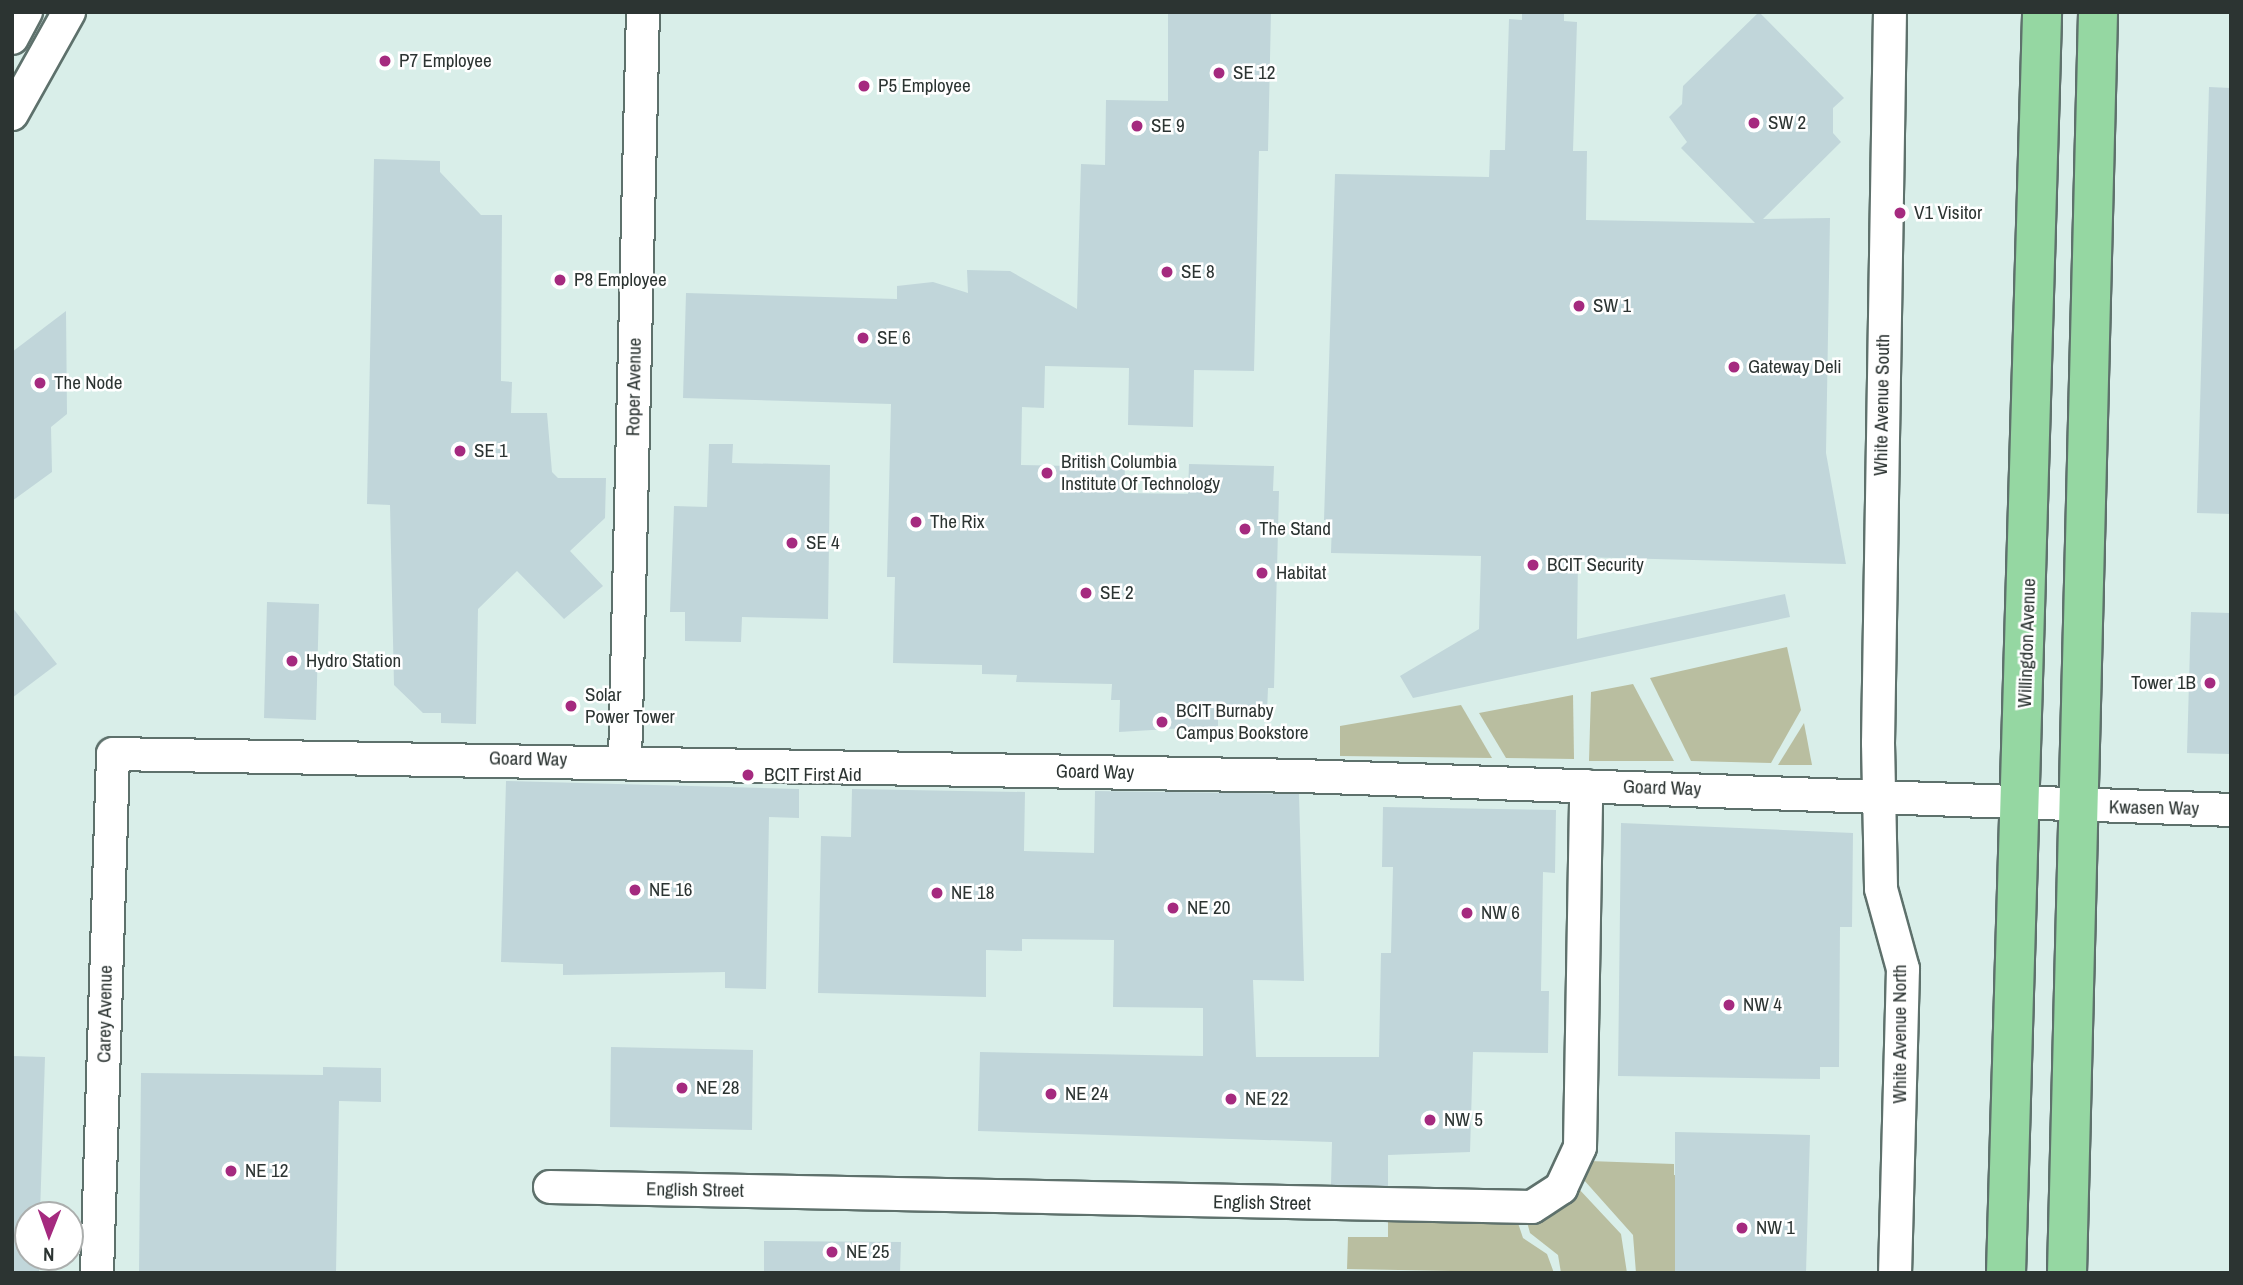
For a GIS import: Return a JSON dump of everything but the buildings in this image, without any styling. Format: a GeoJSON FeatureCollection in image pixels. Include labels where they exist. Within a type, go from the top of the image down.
{"type":"FeatureCollection","features":[{"type":"Feature","properties":{"kind":"main road","name":"Willingdon Avenue"},"geometry":{"type":"LineString","coordinates":[[2006,1273],[2023,803],[2042,12]]}},
{"type":"Feature","properties":{"kind":"main road"},"geometry":{"type":"LineString","coordinates":[[2067,1273],[2098,12]]}},
{"type":"Feature","properties":{"kind":"street"},"geometry":{"type":"LineString","coordinates":[[12,38],[26,12]]}},
{"type":"Feature","properties":{"kind":"street"},"geometry":{"type":"LineString","coordinates":[[12,114],[69,12]]}},
{"type":"Feature","properties":{"kind":"street","name":"Roper Avenue"},"geometry":{"type":"LineString","coordinates":[[625,762],[643,12]]}},
{"type":"Feature","properties":{"kind":"street","name":"White Avenue South"},"geometry":{"type":"LineString","coordinates":[[1880,798],[1890,12]]}},
{"type":"Feature","properties":{"kind":"street","name":"Goard Way"},"geometry":{"type":"LineString","coordinates":[[113,754],[625,762],[1586,786],[2077,806]]}},
{"type":"Feature","properties":{"kind":"street","name":"Carey Avenue"},"geometry":{"type":"LineString","coordinates":[[97,1273],[113,754]]}},
{"type":"Feature","properties":{"kind":"street","name":"English Street"},"geometry":{"type":"LineString","coordinates":[[550,1187],[1532,1207],[1561,1188],[1580,1147],[1586,786]]}},
{"type":"Feature","properties":{"kind":"street","name":"White Avenue North"},"geometry":{"type":"LineString","coordinates":[[1880,798],[1881,889],[1903,969],[1895,1273]]}},
{"type":"Feature","properties":{"kind":"street","name":"Kwasen Way"},"geometry":{"type":"LineString","coordinates":[[2077,806],[2231,810]]}},
{"type":"Feature","properties":{"kind":"green space"},"geometry":{"type":"Polygon","coordinates":[[[1787,647],[1801,710],[1771,763],[1691,761],[1650,678],[1787,647]]]}},
{"type":"Feature","properties":{"kind":"green space"},"geometry":{"type":"Polygon","coordinates":[[[1633,684],[1674,761],[1589,761],[1591,692],[1633,684]]]}},
{"type":"Feature","properties":{"kind":"green space"},"geometry":{"type":"Polygon","coordinates":[[[1573,695],[1574,759],[1506,758],[1479,713],[1573,695]]]}},
{"type":"Feature","properties":{"kind":"green space"},"geometry":{"type":"Polygon","coordinates":[[[1461,705],[1492,758],[1340,756],[1340,726],[1461,705]]]}},
{"type":"Feature","properties":{"kind":"green space"},"geometry":{"type":"Polygon","coordinates":[[[1804,723],[1812,765],[1778,765],[1804,723]]]}},
{"type":"Feature","properties":{"kind":"green space"},"geometry":{"type":"Polygon","coordinates":[[[1589,1161],[1674,1164],[1674,1175],[1689,1175],[1678,1273],[1636,1273],[1633,1235],[1583,1179],[1589,1161]]]}},
{"type":"Feature","properties":{"kind":"green space"},"geometry":{"type":"Polygon","coordinates":[[[1578,1188],[1621,1234],[1627,1273],[1561,1273],[1558,1255],[1530,1233],[1527,1222],[1578,1188]]]}},
{"type":"Feature","properties":{"kind":"green space"},"geometry":{"type":"Polygon","coordinates":[[[1388,1220],[1518,1223],[1523,1238],[1547,1254],[1554,1273],[1347,1269],[1348,1237],[1388,1237],[1388,1220]]]}},
{"type":"Feature","properties":{"kind":"place","name":"P7 Employee"},"geometry":{"type":"Point","coordinates":[385,61]}},
{"type":"Feature","properties":{"kind":"place","name":"SE 12"},"geometry":{"type":"Point","coordinates":[1219,73]}},
{"type":"Feature","properties":{"kind":"place","name":"P5 Employee"},"geometry":{"type":"Point","coordinates":[864,86]}},
{"type":"Feature","properties":{"kind":"place","name":"SW 2"},"geometry":{"type":"Point","coordinates":[1754,123]}},
{"type":"Feature","properties":{"kind":"place","name":"SE 9"},"geometry":{"type":"Point","coordinates":[1137,126]}},
{"type":"Feature","properties":{"kind":"place","name":"V1 Visitor"},"geometry":{"type":"Point","coordinates":[1900,213]}},
{"type":"Feature","properties":{"kind":"place","name":"SE 8"},"geometry":{"type":"Point","coordinates":[1167,272]}},
{"type":"Feature","properties":{"kind":"place","name":"P8 Employee"},"geometry":{"type":"Point","coordinates":[560,280]}},
{"type":"Feature","properties":{"kind":"place","name":"SW 1"},"geometry":{"type":"Point","coordinates":[1579,306]}},
{"type":"Feature","properties":{"kind":"place","name":"SE 6"},"geometry":{"type":"Point","coordinates":[863,338]}},
{"type":"Feature","properties":{"kind":"place","name":"Gateway Deli"},"geometry":{"type":"Point","coordinates":[1734,367]}},
{"type":"Feature","properties":{"kind":"place","name":"The Node"},"geometry":{"type":"Point","coordinates":[40,383]}},
{"type":"Feature","properties":{"kind":"place","name":"SE 1"},"geometry":{"type":"Point","coordinates":[460,451]}},
{"type":"Feature","properties":{"kind":"place","name":"British Columbia Institute Of Technology"},"geometry":{"type":"Point","coordinates":[1047,473]}},
{"type":"Feature","properties":{"kind":"place","name":"The Rix"},"geometry":{"type":"Point","coordinates":[916,522]}},
{"type":"Feature","properties":{"kind":"place","name":"The Stand"},"geometry":{"type":"Point","coordinates":[1245,529]}},
{"type":"Feature","properties":{"kind":"place","name":"SE 4"},"geometry":{"type":"Point","coordinates":[792,543]}},
{"type":"Feature","properties":{"kind":"place","name":"BCIT Security"},"geometry":{"type":"Point","coordinates":[1533,565]}},
{"type":"Feature","properties":{"kind":"place","name":"Habitat"},"geometry":{"type":"Point","coordinates":[1262,573]}},
{"type":"Feature","properties":{"kind":"place","name":"SE 2"},"geometry":{"type":"Point","coordinates":[1086,593]}},
{"type":"Feature","properties":{"kind":"place","name":"Hydro Station"},"geometry":{"type":"Point","coordinates":[292,661]}},
{"type":"Feature","properties":{"kind":"place","name":"Tower 1B"},"geometry":{"type":"Point","coordinates":[2210,683]}},
{"type":"Feature","properties":{"kind":"place","name":"Solar Power Tower"},"geometry":{"type":"Point","coordinates":[571,706]}},
{"type":"Feature","properties":{"kind":"place","name":"BCIT Burnaby Campus Bookstore"},"geometry":{"type":"Point","coordinates":[1162,722]}},
{"type":"Feature","properties":{"kind":"place","name":"BCIT First Aid"},"geometry":{"type":"Point","coordinates":[748,775]}},
{"type":"Feature","properties":{"kind":"place","name":"NE 16"},"geometry":{"type":"Point","coordinates":[635,890]}},
{"type":"Feature","properties":{"kind":"place","name":"NE 18"},"geometry":{"type":"Point","coordinates":[937,893]}},
{"type":"Feature","properties":{"kind":"place","name":"NE 20"},"geometry":{"type":"Point","coordinates":[1173,908]}},
{"type":"Feature","properties":{"kind":"place","name":"NW 6"},"geometry":{"type":"Point","coordinates":[1467,913]}},
{"type":"Feature","properties":{"kind":"place","name":"NW 4"},"geometry":{"type":"Point","coordinates":[1729,1005]}},
{"type":"Feature","properties":{"kind":"place","name":"NE 28"},"geometry":{"type":"Point","coordinates":[682,1088]}},
{"type":"Feature","properties":{"kind":"place","name":"NE 24"},"geometry":{"type":"Point","coordinates":[1051,1094]}},
{"type":"Feature","properties":{"kind":"place","name":"NE 22"},"geometry":{"type":"Point","coordinates":[1231,1099]}},
{"type":"Feature","properties":{"kind":"place","name":"NW 5"},"geometry":{"type":"Point","coordinates":[1430,1120]}},
{"type":"Feature","properties":{"kind":"place","name":"NE 12"},"geometry":{"type":"Point","coordinates":[231,1171]}},
{"type":"Feature","properties":{"kind":"place","name":"NW 1"},"geometry":{"type":"Point","coordinates":[1742,1228]}},
{"type":"Feature","properties":{"kind":"place","name":"NE 25"},"geometry":{"type":"Point","coordinates":[832,1252]}}]}
